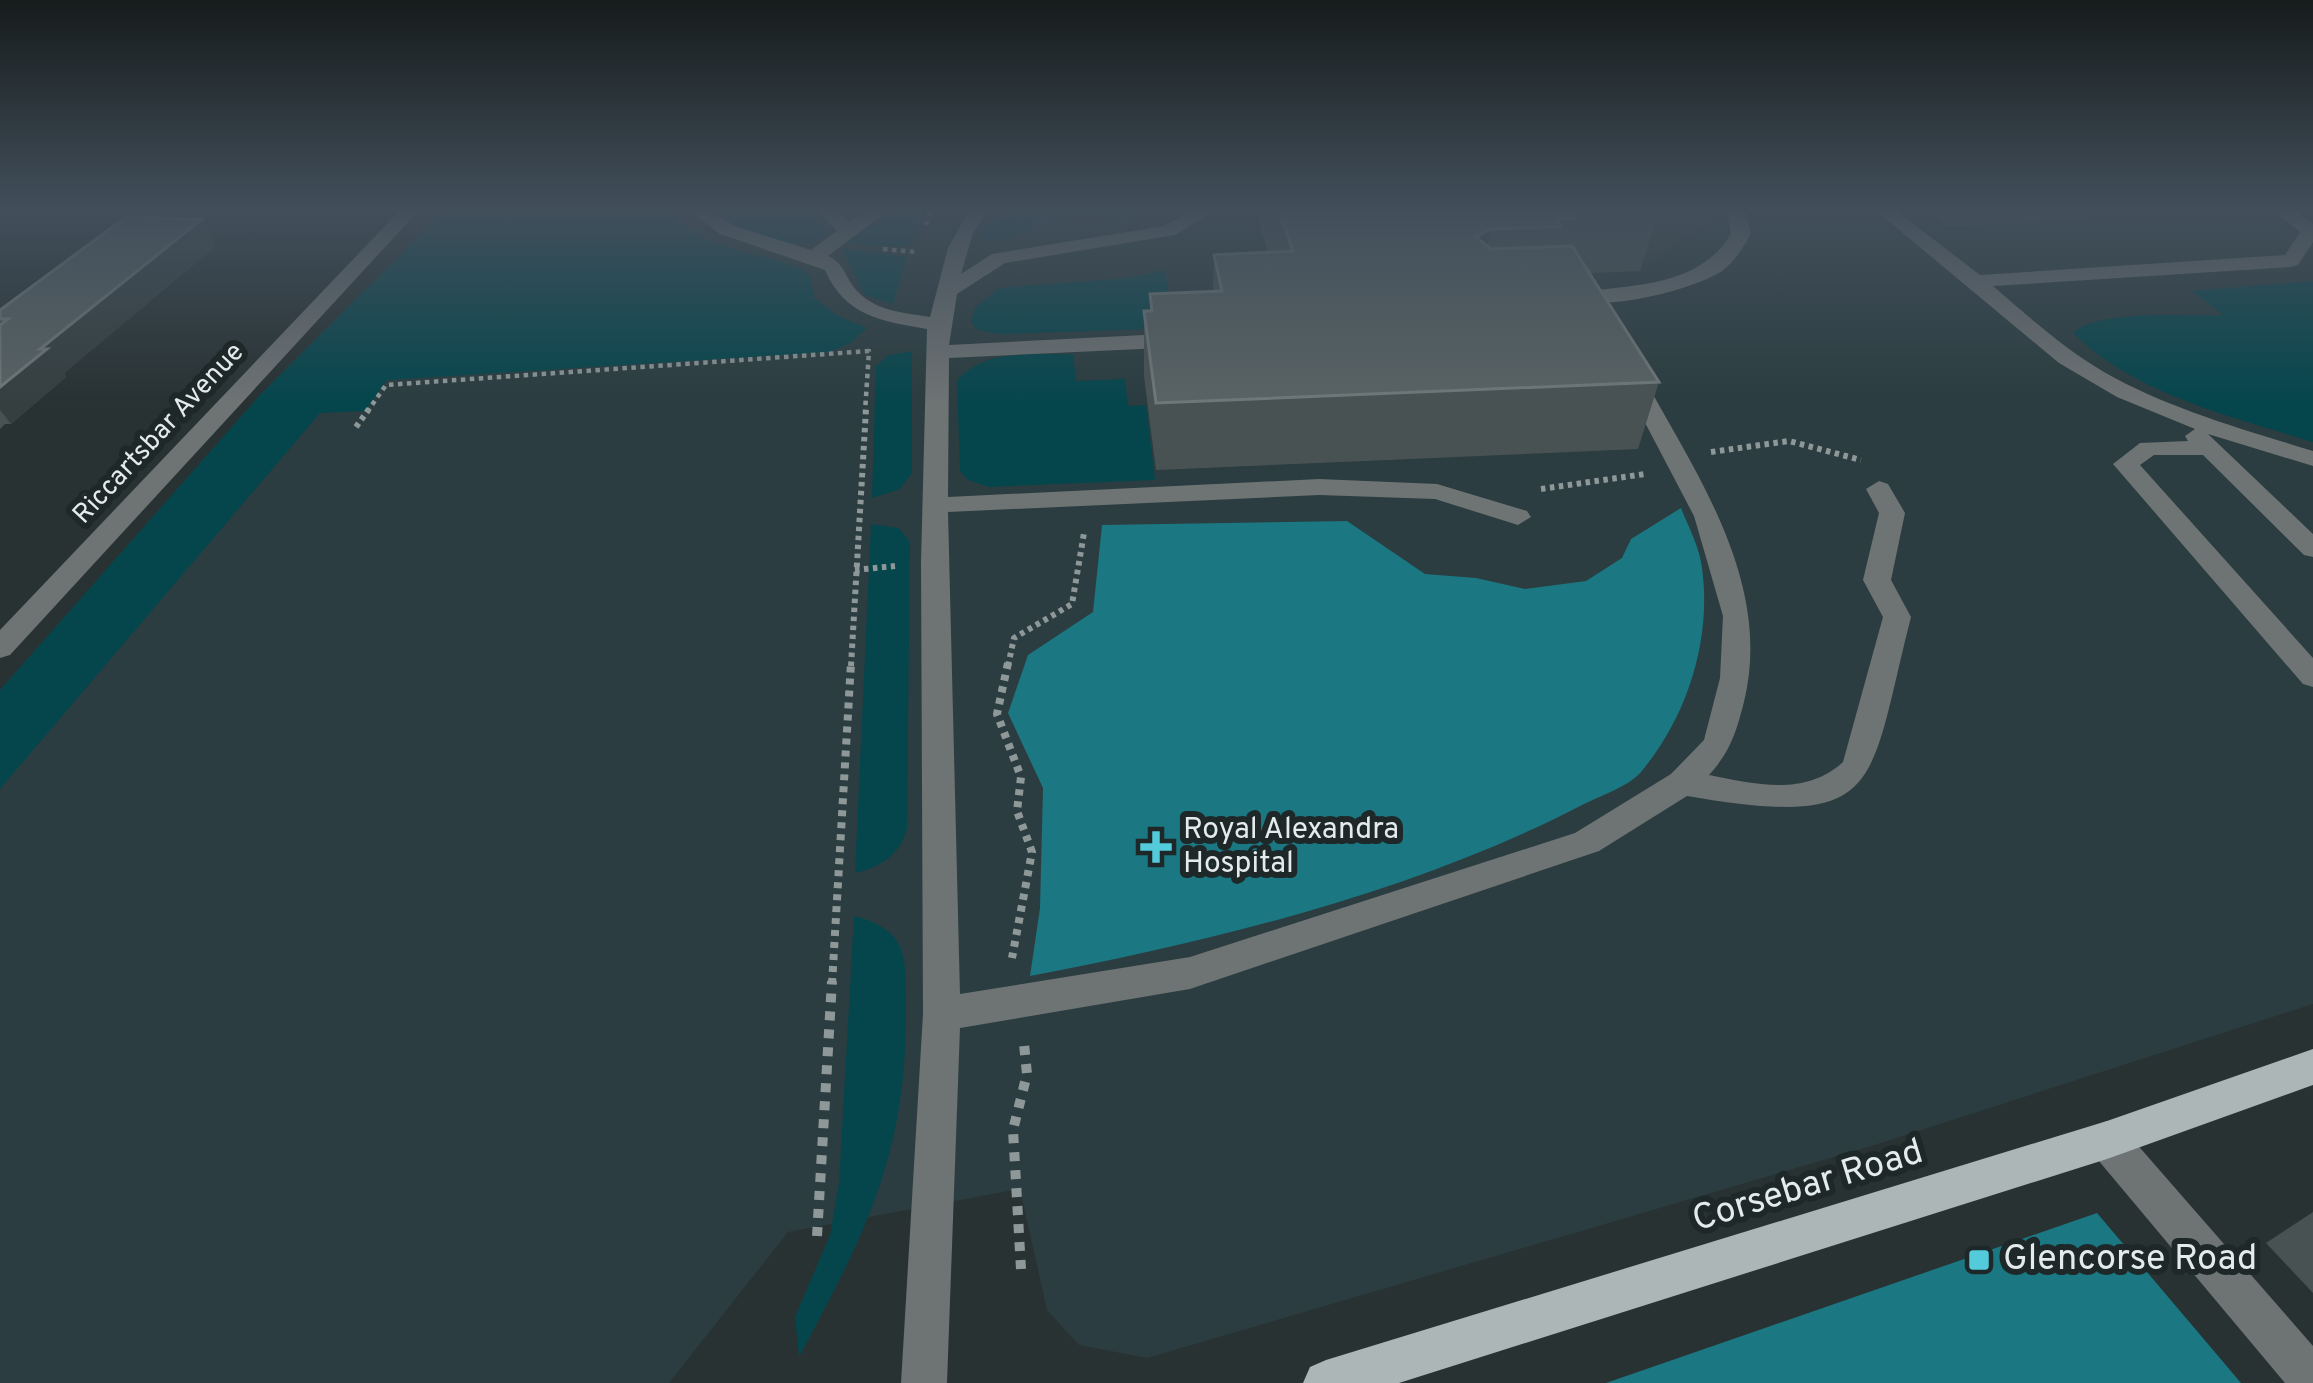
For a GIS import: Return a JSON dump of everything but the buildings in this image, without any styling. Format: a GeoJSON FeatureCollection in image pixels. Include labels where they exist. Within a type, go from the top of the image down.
{"type":"FeatureCollection","features":[{"type":"Feature","properties":{"kind":"main road","name":"Corsebar Road"},"geometry":{"type":"LineString","coordinates":[[1326,1383],[2107,1140],[2313,1067]]}},
{"type":"Feature","properties":{"kind":"street","name":"Riccartsbar Avenue"},"geometry":{"type":"LineString","coordinates":[[0,648],[351,274]]}},
{"type":"Feature","properties":{"kind":"street"},"geometry":{"type":"LineString","coordinates":[[835,274],[840,288],[865,310],[938,339],[1190,340]]}},
{"type":"Feature","properties":{"kind":"street"},"geometry":{"type":"LineString","coordinates":[[924,1383],[942,1014],[934,562],[938,339],[954,274]]}},
{"type":"Feature","properties":{"kind":"street"},"geometry":{"type":"LineString","coordinates":[[951,290],[976,274]]}},
{"type":"Feature","properties":{"kind":"street"},"geometry":{"type":"LineString","coordinates":[[942,1014],[1190,973],[1587,842],[1682,783],[1718,745],[1735,678],[1737,616],[1707,516],[1614,346],[1577,298],[1672,284],[1696,274]]}},
{"type":"Feature","properties":{"kind":"street"},"geometry":{"type":"LineString","coordinates":[[1966,274],[2066,357],[2176,416],[2313,459]]}},
{"type":"Feature","properties":{"kind":"street"},"geometry":{"type":"LineString","coordinates":[[1976,281],[2093,274]]}},
{"type":"Feature","properties":{"kind":"street"},"geometry":{"type":"LineString","coordinates":[[2176,416],[2313,549]]}},
{"type":"Feature","properties":{"kind":"street"},"geometry":{"type":"LineString","coordinates":[[2210,448],[2149,448],[2125,464],[2313,677]]}},
{"type":"Feature","properties":{"kind":"street"},"geometry":{"type":"LineString","coordinates":[[938,505],[1319,487],[1437,492],[1518,518]]}},
{"type":"Feature","properties":{"kind":"street"},"geometry":{"type":"LineString","coordinates":[[1682,783],[1785,798],[1815,796],[1843,785],[1857,767],[1898,617],[1877,580],[1892,513],[1880,489]]}},
{"type":"Feature","properties":{"kind":"street"},"geometry":{"type":"LineString","coordinates":[[2107,1140],[2313,1381]]}},
{"type":"Feature","properties":{"kind":"path"},"geometry":{"type":"LineString","coordinates":[[356,427],[386,385],[869,351],[817,1236]]}},
{"type":"Feature","properties":{"kind":"path"},"geometry":{"type":"LineString","coordinates":[[1676,457],[1789,441],[1871,463],[1880,489]]}},
{"type":"Feature","properties":{"kind":"path"},"geometry":{"type":"LineString","coordinates":[[1021,1269],[1013,1130],[1027,1074],[1010,950],[1032,853],[1017,811],[1021,777],[997,714],[1014,638],[1072,604],[1087,513]]}},
{"type":"Feature","properties":{"kind":"shaded area","name":"Royal Alexandra Hospital"},"geometry":{"type":"Polygon","coordinates":[[[381,274],[2313,274],[2313,1004],[1868,1147],[1147,1358],[1079,1345],[1047,1310],[1020,1189],[788,1232],[669,1383],[0,1383],[0,690],[260,395],[381,274]]]}},
{"type":"Feature","properties":{"kind":"shaded area"},"geometry":{"type":"Polygon","coordinates":[[[381,274],[807,274],[814,298],[836,315],[867,328],[830,352],[387,380],[365,411],[320,413],[0,789],[0,690],[260,395],[381,274]]]}},
{"type":"Feature","properties":{"kind":"shaded area"},"geometry":{"type":"Polygon","coordinates":[[[854,274],[902,274],[893,304],[865,295],[854,274]]]}},
{"type":"Feature","properties":{"kind":"shaded area"},"geometry":{"type":"Polygon","coordinates":[[[1166,274],[1170,301],[1208,327],[1001,334],[978,330],[971,322],[975,308],[999,288],[1166,274]]]}},
{"type":"Feature","properties":{"kind":"shaded area"},"geometry":{"type":"Polygon","coordinates":[[[2313,281],[2313,442],[2155,388],[2126,373],[2073,333],[2122,317],[2223,315],[2192,291],[2313,281]]]}},
{"type":"Feature","properties":{"kind":"shaded area"},"geometry":{"type":"Polygon","coordinates":[[[912,351],[912,473],[900,489],[872,498],[876,366],[889,355],[912,351]]]}},
{"type":"Feature","properties":{"kind":"shaded area"},"geometry":{"type":"Polygon","coordinates":[[[1073,354],[1076,381],[1125,379],[1128,406],[1146,405],[1155,480],[989,487],[968,480],[960,471],[957,381],[968,370],[996,358],[1073,354]]]}},
{"type":"Feature","properties":{"kind":"shaded area"},"geometry":{"type":"Polygon","coordinates":[[[1681,508],[1702,568],[1699,650],[1671,727],[1630,782],[1521,834],[1385,887],[1243,929],[1030,976],[1040,908],[1043,788],[1008,713],[1028,655],[1093,612],[1102,525],[1347,521],[1425,574],[1476,578],[1525,589],[1586,581],[1622,558],[1631,539],[1681,508]]]}},
{"type":"Feature","properties":{"kind":"shaded area"},"geometry":{"type":"Polygon","coordinates":[[[871,524],[899,528],[910,542],[907,828],[900,846],[888,858],[855,873],[871,524]]]}},
{"type":"Feature","properties":{"kind":"shaded area"},"geometry":{"type":"Polygon","coordinates":[[[854,916],[885,929],[895,938],[904,960],[899,1106],[891,1149],[863,1229],[799,1357],[795,1317],[830,1235],[839,1183],[854,916]]]}},
{"type":"Feature","properties":{"kind":"shaded area"},"geometry":{"type":"Polygon","coordinates":[[[2097,1213],[2241,1383],[1606,1383],[2097,1213]]]}},
{"type":"Feature","properties":{"kind":"place","name":"Royal Alexandra Hospital"},"geometry":{"type":"Point","coordinates":[1156,847]}},
{"type":"Feature","properties":{"kind":"place","name":"Glencorse Road"},"geometry":{"type":"Point","coordinates":[1979,1260]}}]}
